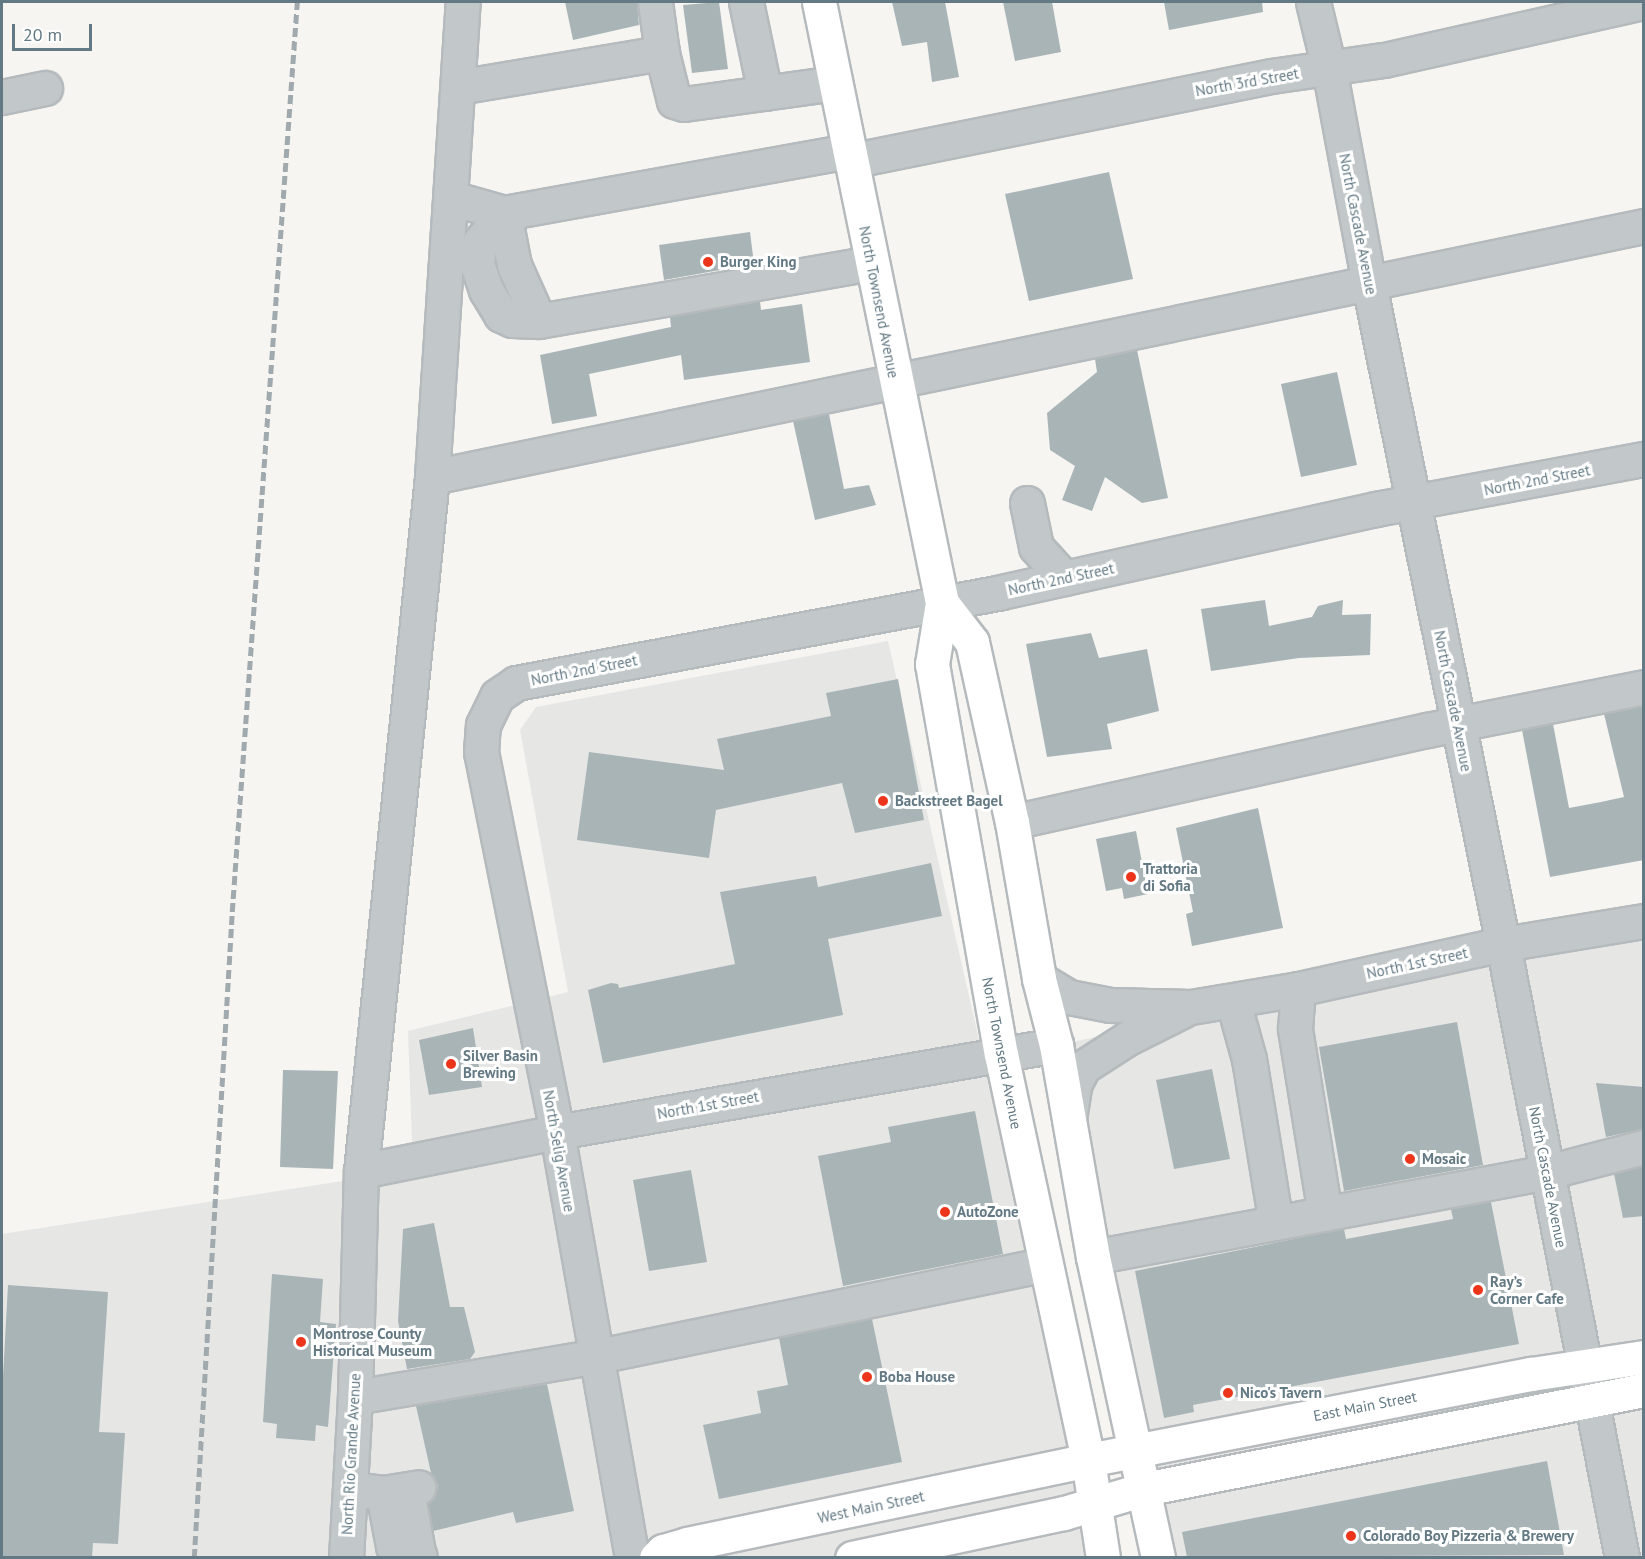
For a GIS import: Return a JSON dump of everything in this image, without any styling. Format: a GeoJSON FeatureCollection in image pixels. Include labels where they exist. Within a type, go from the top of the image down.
{"type":"FeatureCollection","features":[{"type":"Feature","properties":{"kind":"main road","name":"North Townsend Avenue"},"geometry":{"type":"LineString","coordinates":[[819,2],[895,384],[942,603],[932,664],[1001,1054],[1088,1460],[1103,1557]]}},
{"type":"Feature","properties":{"kind":"main road","name":"North Townsend Avenue"},"geometry":{"type":"LineString","coordinates":[[942,603],[972,642],[1012,822],[1039,979],[1056,1045],[1093,1257],[1137,1451],[1158,1557]]}},
{"type":"Feature","properties":{"kind":"main road","name":"East Main Street"},"geometry":{"type":"LineString","coordinates":[[1088,1460],[1586,1365],[1644,1357]]}},
{"type":"Feature","properties":{"kind":"main road"},"geometry":{"type":"LineString","coordinates":[[852,1557],[1064,1513],[1096,1501],[1144,1490],[1644,1390]]}},
{"type":"Feature","properties":{"kind":"main road","name":"West Main Street"},"geometry":{"type":"LineString","coordinates":[[656,1557],[663,1551],[687,1544],[1088,1460]]}},
{"type":"Feature","properties":{"kind":"street","name":"North Rio Grande Avenue"},"geometry":{"type":"LineString","coordinates":[[346,1557],[355,1397],[361,1171],[432,477],[463,2]]}},
{"type":"Feature","properties":{"kind":"street"},"geometry":{"type":"LineString","coordinates":[[655,2],[662,53],[674,102],[684,104],[835,83]]}},
{"type":"Feature","properties":{"kind":"street"},"geometry":{"type":"LineString","coordinates":[[746,2],[765,93]]}},
{"type":"Feature","properties":{"kind":"street","name":"North Cascade Avenue"},"geometry":{"type":"LineString","coordinates":[[1313,2],[1329,68],[1369,284],[1503,944],[1622,1557]]}},
{"type":"Feature","properties":{"kind":"street","name":"North 3rd Street"},"geometry":{"type":"LineString","coordinates":[[504,213],[849,156],[1271,76],[1384,60],[1562,10],[1644,2]]}},
{"type":"Feature","properties":{"kind":"street"},"geometry":{"type":"LineString","coordinates":[[458,87],[662,53]]}},
{"type":"Feature","properties":{"kind":"street"},"geometry":{"type":"LineString","coordinates":[[2,97],[45,88]]}},
{"type":"Feature","properties":{"kind":"street"},"geometry":{"type":"LineString","coordinates":[[451,198],[504,213],[514,265],[539,321],[871,263]]}},
{"type":"Feature","properties":{"kind":"street"},"geometry":{"type":"LineString","coordinates":[[432,477],[895,384],[1644,226]]}},
{"type":"Feature","properties":{"kind":"street","name":"North 2nd Street"},"geometry":{"type":"LineString","coordinates":[[488,710],[497,696],[516,683],[1064,579],[1414,503],[1644,459]]}},
{"type":"Feature","properties":{"kind":"street"},"geometry":{"type":"LineString","coordinates":[[1028,503],[1035,547],[1064,579]]}},
{"type":"Feature","properties":{"kind":"street"},"geometry":{"type":"LineString","coordinates":[[1012,822],[1457,724],[1644,687]]}},
{"type":"Feature","properties":{"kind":"street","name":"North Selig Avenue"},"geometry":{"type":"LineString","coordinates":[[488,710],[481,752],[556,1132],[598,1356],[632,1557]]}},
{"type":"Feature","properties":{"kind":"street","name":"North 1st Street"},"geometry":{"type":"LineString","coordinates":[[1039,979],[1069,997],[1110,1005],[1191,1007],[1298,989],[1503,944],[1644,921]]}},
{"type":"Feature","properties":{"kind":"street"},"geometry":{"type":"LineString","coordinates":[[1298,989],[1295,1029],[1325,1214]]}},
{"type":"Feature","properties":{"kind":"street"},"geometry":{"type":"LineString","coordinates":[[1233,1001],[1249,1059],[1276,1223]]}},
{"type":"Feature","properties":{"kind":"street","name":"North 1st Street"},"geometry":{"type":"LineString","coordinates":[[1069,1120],[1075,1083],[1083,1067],[1128,1038],[1191,1007]]}},
{"type":"Feature","properties":{"kind":"street","name":"North 1st Street"},"geometry":{"type":"LineString","coordinates":[[361,1171],[556,1132],[1056,1045]]}},
{"type":"Feature","properties":{"kind":"street"},"geometry":{"type":"LineString","coordinates":[[1093,1257],[1547,1172],[1644,1147]]}},
{"type":"Feature","properties":{"kind":"street"},"geometry":{"type":"LineString","coordinates":[[355,1397],[598,1356],[1046,1264]]}},
{"type":"Feature","properties":{"kind":"street"},"geometry":{"type":"LineString","coordinates":[[350,1489],[403,1490],[393,1546],[419,1556]]}},
{"type":"Feature","properties":{"kind":"shaded area"},"geometry":{"type":"Polygon","coordinates":[[[888,641],[1097,1557],[2,1558],[2,1234],[413,1170],[408,1031],[568,992],[520,730],[536,707],[888,641]]]}},
{"type":"Feature","properties":{"kind":"shaded area"},"geometry":{"type":"Polygon","coordinates":[[[1643,927],[1643,1557],[1158,1557],[1056,1045],[1643,927]]]}},
{"type":"Feature","properties":{"kind":"building"},"geometry":{"type":"Polygon","coordinates":[[[565,2],[637,2],[639,25],[573,40],[565,2]]]}},
{"type":"Feature","properties":{"kind":"building"},"geometry":{"type":"Polygon","coordinates":[[[719,2],[728,69],[692,73],[683,5],[719,2]]]}},
{"type":"Feature","properties":{"kind":"building"},"geometry":{"type":"Polygon","coordinates":[[[892,2],[945,2],[959,77],[932,82],[927,42],[902,46],[892,2]]]}},
{"type":"Feature","properties":{"kind":"building"},"geometry":{"type":"Polygon","coordinates":[[[1003,2],[1052,2],[1061,52],[1015,61],[1003,2]]]}},
{"type":"Feature","properties":{"kind":"building"},"geometry":{"type":"Polygon","coordinates":[[[1164,2],[1262,2],[1263,12],[1169,30],[1164,2]]]}},
{"type":"Feature","properties":{"kind":"building"},"geometry":{"type":"Polygon","coordinates":[[[1109,172],[1133,279],[1029,301],[1005,194],[1109,172]]]}},
{"type":"Feature","properties":{"kind":"building","name":"Burger King"},"geometry":{"type":"Polygon","coordinates":[[[750,232],[754,264],[664,280],[659,245],[750,232]]]}},
{"type":"Feature","properties":{"kind":"building"},"geometry":{"type":"Polygon","coordinates":[[[760,301],[761,310],[802,304],[810,362],[684,380],[681,355],[589,374],[597,416],[552,424],[540,355],[671,327],[670,317],[760,301]]]}},
{"type":"Feature","properties":{"kind":"building"},"geometry":{"type":"Polygon","coordinates":[[[1137,350],[1168,498],[1142,503],[1105,477],[1092,511],[1062,500],[1075,466],[1050,450],[1047,413],[1097,372],[1095,359],[1137,350]]]}},
{"type":"Feature","properties":{"kind":"building"},"geometry":{"type":"Polygon","coordinates":[[[1337,372],[1357,465],[1301,477],[1281,384],[1337,372]]]}},
{"type":"Feature","properties":{"kind":"building"},"geometry":{"type":"Polygon","coordinates":[[[829,414],[844,489],[869,485],[876,505],[815,520],[793,421],[829,414]]]}},
{"type":"Feature","properties":{"kind":"building"},"geometry":{"type":"Polygon","coordinates":[[[1265,600],[1269,626],[1312,617],[1318,606],[1343,600],[1342,615],[1371,614],[1370,655],[1299,658],[1211,671],[1201,609],[1265,600]]]}},
{"type":"Feature","properties":{"kind":"building"},"geometry":{"type":"Polygon","coordinates":[[[1091,633],[1099,658],[1147,649],[1159,711],[1107,724],[1112,749],[1047,757],[1026,644],[1091,633]]]}},
{"type":"Feature","properties":{"kind":"building"},"geometry":{"type":"Polygon","coordinates":[[[898,679],[924,820],[855,833],[842,783],[716,810],[709,858],[577,840],[589,752],[724,770],[717,739],[831,716],[826,693],[898,679]]]}},
{"type":"Feature","properties":{"kind":"building"},"geometry":{"type":"Polygon","coordinates":[[[1644,706],[1644,860],[1550,877],[1522,730],[1553,724],[1569,808],[1601,802],[1624,797],[1604,714],[1644,706]]]}},
{"type":"Feature","properties":{"kind":"building"},"geometry":{"type":"Polygon","coordinates":[[[1258,808],[1283,928],[1192,946],[1186,914],[1193,912],[1176,828],[1258,808]]]}},
{"type":"Feature","properties":{"kind":"building"},"geometry":{"type":"Polygon","coordinates":[[[1136,831],[1148,894],[1124,899],[1122,888],[1106,891],[1096,839],[1136,831]]]}},
{"type":"Feature","properties":{"kind":"building"},"geometry":{"type":"Polygon","coordinates":[[[931,863],[942,916],[828,939],[843,1015],[603,1063],[588,990],[611,983],[618,984],[619,988],[735,964],[720,892],[816,876],[818,887],[931,863]]]}},
{"type":"Feature","properties":{"kind":"building"},"geometry":{"type":"Polygon","coordinates":[[[1457,1022],[1483,1165],[1344,1191],[1319,1047],[1457,1022]]]}},
{"type":"Feature","properties":{"kind":"building","name":"Silver Basin Brewing"},"geometry":{"type":"Polygon","coordinates":[[[473,1028],[482,1087],[429,1095],[419,1040],[473,1028]]]}},
{"type":"Feature","properties":{"kind":"building"},"geometry":{"type":"Polygon","coordinates":[[[1212,1069],[1230,1159],[1174,1169],[1156,1080],[1212,1069]]]}},
{"type":"Feature","properties":{"kind":"building"},"geometry":{"type":"Polygon","coordinates":[[[283,1070],[338,1071],[333,1169],[280,1167],[283,1070]]]}},
{"type":"Feature","properties":{"kind":"building"},"geometry":{"type":"Polygon","coordinates":[[[1596,1083],[1644,1087],[1644,1129],[1606,1137],[1596,1083]]]}},
{"type":"Feature","properties":{"kind":"building"},"geometry":{"type":"Polygon","coordinates":[[[975,1111],[1003,1254],[843,1286],[818,1156],[891,1142],[888,1127],[975,1111]]]}},
{"type":"Feature","properties":{"kind":"building"},"geometry":{"type":"Polygon","coordinates":[[[1644,1166],[1644,1216],[1623,1218],[1614,1174],[1644,1166]]]}},
{"type":"Feature","properties":{"kind":"building"},"geometry":{"type":"Polygon","coordinates":[[[691,1170],[707,1262],[649,1271],[633,1180],[691,1170]]]}},
{"type":"Feature","properties":{"kind":"building"},"geometry":{"type":"Polygon","coordinates":[[[1491,1202],[1519,1344],[1193,1405],[1194,1412],[1164,1418],[1135,1271],[1344,1229],[1346,1239],[1453,1219],[1451,1209],[1491,1202]]]}},
{"type":"Feature","properties":{"kind":"building"},"geometry":{"type":"Polygon","coordinates":[[[434,1223],[450,1307],[464,1307],[475,1352],[470,1359],[407,1369],[398,1321],[403,1229],[434,1223]]]}},
{"type":"Feature","properties":{"kind":"building","name":"Montrose County Historical Museum"},"geometry":{"type":"Polygon","coordinates":[[[272,1274],[323,1279],[320,1322],[336,1324],[328,1427],[316,1425],[315,1441],[276,1438],[277,1424],[263,1422],[272,1274]]]}},
{"type":"Feature","properties":{"kind":"building"},"geometry":{"type":"Polygon","coordinates":[[[8,1285],[108,1292],[99,1432],[125,1433],[118,1544],[93,1543],[92,1557],[2,1557],[2,1395],[8,1285]]]}},
{"type":"Feature","properties":{"kind":"building"},"geometry":{"type":"Polygon","coordinates":[[[872,1319],[902,1462],[719,1499],[703,1425],[761,1413],[757,1391],[788,1385],[779,1338],[872,1319]]]}},
{"type":"Feature","properties":{"kind":"building"},"geometry":{"type":"Polygon","coordinates":[[[547,1384],[574,1511],[516,1523],[513,1512],[433,1531],[428,1503],[436,1494],[438,1485],[431,1473],[416,1406],[547,1384]]]}},
{"type":"Feature","properties":{"kind":"building"},"geometry":{"type":"Polygon","coordinates":[[[1547,1461],[1564,1555],[1187,1557],[1182,1532],[1547,1461]]]}},
{"type":"Feature","properties":{"kind":"railway"},"geometry":{"type":"LineString","coordinates":[[194,1558],[232,912],[297,2]]}},
{"type":"Feature","properties":{"kind":"place","name":"Burger King"},"geometry":{"type":"Point","coordinates":[708,262]}},
{"type":"Feature","properties":{"kind":"place","name":"Backstreet Bagel"},"geometry":{"type":"Point","coordinates":[883,801]}},
{"type":"Feature","properties":{"kind":"place","name":"Trattoria di Sofia"},"geometry":{"type":"Point","coordinates":[1131,877]}},
{"type":"Feature","properties":{"kind":"place","name":"Silver Basin Brewing"},"geometry":{"type":"Point","coordinates":[451,1064]}},
{"type":"Feature","properties":{"kind":"place","name":"Mosaic"},"geometry":{"type":"Point","coordinates":[1410,1159]}},
{"type":"Feature","properties":{"kind":"place","name":"AutoZone"},"geometry":{"type":"Point","coordinates":[945,1212]}},
{"type":"Feature","properties":{"kind":"place","name":"Ray’s Corner Cafe"},"geometry":{"type":"Point","coordinates":[1478,1290]}},
{"type":"Feature","properties":{"kind":"place","name":"Montrose County Historical Museum"},"geometry":{"type":"Point","coordinates":[301,1342]}},
{"type":"Feature","properties":{"kind":"place","name":"Boba House"},"geometry":{"type":"Point","coordinates":[867,1377]}},
{"type":"Feature","properties":{"kind":"place","name":"Nico's Tavern"},"geometry":{"type":"Point","coordinates":[1228,1393]}},
{"type":"Feature","properties":{"kind":"place","name":"Colorado Boy Pizzeria & Brewery"},"geometry":{"type":"Point","coordinates":[1351,1536]}}]}
